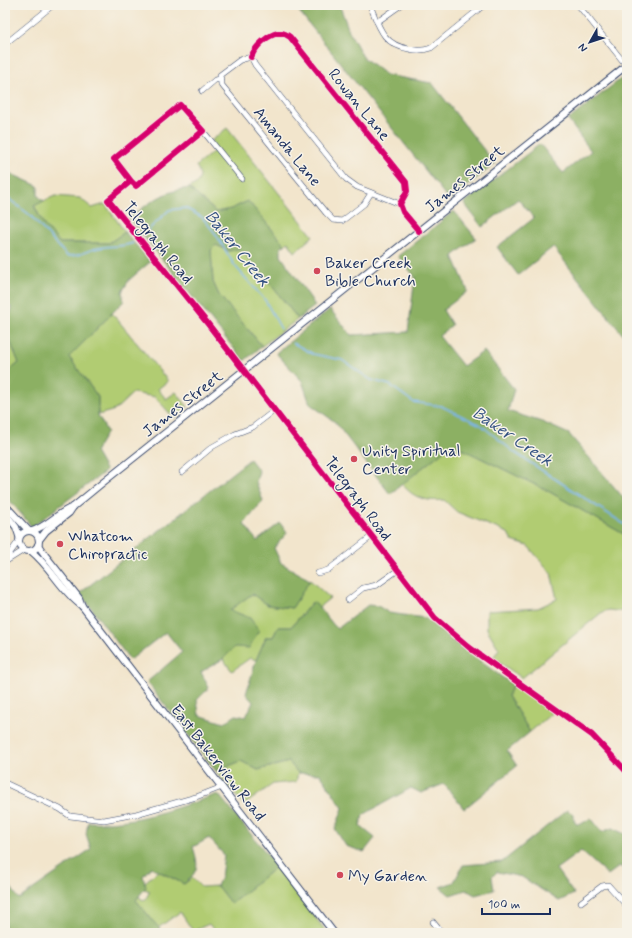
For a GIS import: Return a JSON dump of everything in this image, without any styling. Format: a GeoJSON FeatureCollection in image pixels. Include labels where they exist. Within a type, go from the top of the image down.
{"type":"FeatureCollection","features":[{"type":"Feature","properties":{"kind":"main road","name":"James Street"},"geometry":{"type":"LineString","coordinates":[[30,530],[40,529],[67,509],[73,507],[627,65]]}},
{"type":"Feature","properties":{"kind":"main road"},"geometry":{"type":"LineString","coordinates":[[5,505],[30,530],[38,535],[39,542],[31,551],[24,550],[16,528],[5,513]]}},
{"type":"Feature","properties":{"kind":"main road","name":"James Street"},"geometry":{"type":"LineString","coordinates":[[39,542],[46,531],[70,513],[73,507]]}},
{"type":"Feature","properties":{"kind":"main road"},"geometry":{"type":"LineString","coordinates":[[19,539],[30,530]]}},
{"type":"Feature","properties":{"kind":"main road","name":"East Bakerview Road"},"geometry":{"type":"LineString","coordinates":[[39,542],[44,555],[79,598],[82,606]]}},
{"type":"Feature","properties":{"kind":"main road","name":"East Bakerview Road"},"geometry":{"type":"LineString","coordinates":[[31,551],[41,560],[74,600],[82,606],[334,933]]}},
{"type":"Feature","properties":{"kind":"street"},"geometry":{"type":"LineString","coordinates":[[5,44],[53,5]]}},
{"type":"Feature","properties":{"kind":"street"},"geometry":{"type":"LineString","coordinates":[[370,5],[382,33],[398,48],[423,51],[431,48],[484,5]]}},
{"type":"Feature","properties":{"kind":"street"},"geometry":{"type":"LineString","coordinates":[[377,22],[401,5]]}},
{"type":"Feature","properties":{"kind":"street"},"geometry":{"type":"LineString","coordinates":[[578,5],[627,65]]}},
{"type":"Feature","properties":{"kind":"street","name":"Rowan Lane"},"geometry":{"type":"LineString","coordinates":[[251,57],[256,48],[274,34],[282,33],[290,37],[406,182],[407,191],[400,204]]}},
{"type":"Feature","properties":{"kind":"street"},"geometry":{"type":"LineString","coordinates":[[202,91],[214,80],[221,79],[220,75],[240,60],[251,57],[255,65],[346,178],[357,187],[400,204],[403,212],[419,231]]}},
{"type":"Feature","properties":{"kind":"street","name":"Amanda Lane"},"geometry":{"type":"LineString","coordinates":[[221,79],[221,84],[333,220],[342,221],[364,204],[371,193]]}},
{"type":"Feature","properties":{"kind":"street"},"geometry":{"type":"LineString","coordinates":[[203,131],[136,186],[114,159],[180,105],[203,131],[242,179]]}},
{"type":"Feature","properties":{"kind":"street","name":"Telegraph Road"},"geometry":{"type":"LineString","coordinates":[[131,181],[108,200],[244,370],[435,618],[454,636],[592,735],[627,772]]}},
{"type":"Feature","properties":{"kind":"street"},"geometry":{"type":"LineString","coordinates":[[182,472],[212,447],[234,434],[253,427],[275,410]]}},
{"type":"Feature","properties":{"kind":"street"},"geometry":{"type":"LineString","coordinates":[[318,573],[328,570],[372,536]]}},
{"type":"Feature","properties":{"kind":"street"},"geometry":{"type":"LineString","coordinates":[[5,561],[19,539]]}},
{"type":"Feature","properties":{"kind":"street"},"geometry":{"type":"LineString","coordinates":[[5,561],[24,550]]}},
{"type":"Feature","properties":{"kind":"street"},"geometry":{"type":"LineString","coordinates":[[348,600],[363,588],[377,585],[398,570]]}},
{"type":"Feature","properties":{"kind":"street"},"geometry":{"type":"LineString","coordinates":[[5,783],[60,809],[70,816],[104,820],[136,814],[174,804],[222,787]]}},
{"type":"Feature","properties":{"kind":"street"},"geometry":{"type":"LineString","coordinates":[[581,902],[602,886],[608,885],[627,906]]}},
{"type":"Feature","properties":{"kind":"street"},"geometry":{"type":"LineString","coordinates":[[433,922],[442,933]]}},
{"type":"Feature","properties":{"kind":"green space"},"geometry":{"type":"Polygon","coordinates":[[[294,5],[337,5],[341,9],[349,31],[363,57],[386,75],[432,83],[495,164],[449,200],[294,5]]]}},
{"type":"Feature","properties":{"kind":"green space"},"geometry":{"type":"Polygon","coordinates":[[[627,74],[627,340],[553,247],[518,275],[497,247],[534,218],[518,199],[482,227],[464,203],[540,144],[563,173],[591,151],[568,120],[627,74]]]}},
{"type":"Feature","properties":{"kind":"green space"},"geometry":{"type":"Polygon","coordinates":[[[227,128],[313,236],[295,252],[288,242],[285,245],[248,201],[231,209],[216,212],[189,188],[196,184],[200,176],[196,166],[214,151],[212,140],[227,128]]]}},
{"type":"Feature","properties":{"kind":"green space"},"geometry":{"type":"Polygon","coordinates":[[[5,171],[38,186],[38,196],[44,201],[34,206],[44,225],[60,243],[109,243],[125,232],[150,262],[129,280],[122,292],[124,301],[69,357],[98,397],[98,415],[107,432],[95,452],[106,471],[32,527],[5,495],[5,374],[19,363],[5,329],[12,308],[5,302],[5,171]]]}},
{"type":"Feature","properties":{"kind":"green space"},"geometry":{"type":"Polygon","coordinates":[[[189,188],[216,212],[231,209],[248,201],[285,245],[281,247],[281,256],[315,306],[298,319],[257,267],[239,249],[229,251],[216,245],[211,250],[213,282],[219,295],[262,346],[244,361],[129,218],[157,198],[171,192],[189,188]]]}},
{"type":"Feature","properties":{"kind":"green space"},"geometry":{"type":"Polygon","coordinates":[[[55,196],[80,198],[92,208],[105,204],[125,232],[109,243],[60,243],[44,225],[34,205],[55,196]]]}},
{"type":"Feature","properties":{"kind":"green space"},"geometry":{"type":"Polygon","coordinates":[[[454,211],[476,238],[453,256],[468,291],[443,310],[452,325],[439,336],[463,366],[484,351],[514,389],[508,411],[542,422],[569,434],[627,502],[627,536],[548,491],[452,444],[390,494],[335,422],[310,404],[302,381],[276,353],[330,309],[351,335],[408,332],[415,277],[398,256],[454,211]]]}},
{"type":"Feature","properties":{"kind":"green space"},"geometry":{"type":"Polygon","coordinates":[[[216,245],[229,251],[238,248],[257,267],[298,319],[262,346],[219,295],[213,282],[211,250],[216,245]]]}},
{"type":"Feature","properties":{"kind":"green space"},"geometry":{"type":"Polygon","coordinates":[[[112,313],[168,381],[158,389],[166,399],[176,392],[188,407],[174,418],[155,397],[133,393],[115,410],[98,415],[98,397],[69,357],[112,313]]]}},
{"type":"Feature","properties":{"kind":"green space"},"geometry":{"type":"Polygon","coordinates":[[[5,329],[19,363],[5,374],[5,329]]]}},
{"type":"Feature","properties":{"kind":"green space"},"geometry":{"type":"Polygon","coordinates":[[[452,444],[548,491],[627,536],[627,612],[608,610],[601,613],[522,678],[493,658],[499,649],[487,629],[487,611],[538,608],[557,599],[551,573],[528,546],[512,541],[508,533],[457,512],[444,500],[426,500],[416,496],[402,484],[452,444]]]}},
{"type":"Feature","properties":{"kind":"green space"},"geometry":{"type":"Polygon","coordinates":[[[250,459],[259,471],[256,482],[263,501],[244,524],[257,541],[280,523],[287,533],[274,548],[281,563],[310,580],[292,608],[268,605],[252,594],[230,610],[250,618],[259,630],[249,648],[235,647],[223,659],[201,672],[209,688],[197,700],[199,715],[224,723],[236,715],[246,717],[253,702],[246,694],[256,660],[266,637],[273,637],[278,627],[291,627],[313,602],[337,629],[368,605],[378,606],[389,613],[425,618],[451,640],[513,685],[508,696],[530,732],[507,751],[517,766],[464,809],[444,784],[421,793],[411,788],[363,815],[360,826],[375,838],[364,852],[346,846],[335,829],[343,808],[320,774],[298,773],[289,762],[258,770],[241,761],[216,771],[147,682],[182,652],[166,632],[130,660],[80,593],[250,459]]]}},
{"type":"Feature","properties":{"kind":"green space"},"geometry":{"type":"Polygon","coordinates":[[[310,580],[330,598],[319,607],[312,602],[291,627],[278,627],[273,637],[266,637],[256,660],[250,658],[232,671],[223,659],[235,647],[250,618],[229,610],[252,594],[268,605],[292,608],[310,580]]]}},
{"type":"Feature","properties":{"kind":"green space"},"geometry":{"type":"Polygon","coordinates":[[[513,685],[552,713],[530,732],[508,696],[513,685]]]}},
{"type":"Feature","properties":{"kind":"green space"},"geometry":{"type":"Polygon","coordinates":[[[241,761],[258,770],[289,762],[298,773],[296,782],[273,784],[244,805],[216,771],[241,761]]]}},
{"type":"Feature","properties":{"kind":"green space"},"geometry":{"type":"Polygon","coordinates":[[[218,794],[277,866],[231,904],[217,886],[221,877],[224,855],[209,838],[193,847],[197,864],[195,872],[184,884],[151,867],[143,876],[146,887],[136,900],[163,933],[5,933],[5,879],[19,899],[91,849],[86,834],[88,822],[121,821],[138,818],[170,810],[218,794]]]}},
{"type":"Feature","properties":{"kind":"green space"},"geometry":{"type":"Polygon","coordinates":[[[567,810],[574,815],[576,824],[581,824],[591,818],[602,832],[612,828],[627,835],[627,870],[620,866],[608,875],[581,851],[556,869],[574,894],[559,901],[522,877],[497,872],[492,877],[494,890],[475,895],[466,890],[450,895],[440,887],[454,882],[463,865],[502,862],[567,810]]]}},
{"type":"Feature","properties":{"kind":"green space"},"geometry":{"type":"Polygon","coordinates":[[[277,866],[327,933],[216,933],[209,924],[193,931],[180,912],[158,928],[136,900],[139,896],[141,899],[145,900],[150,891],[144,889],[146,887],[145,882],[158,871],[184,884],[192,878],[201,887],[217,886],[231,904],[277,866]]]}},
{"type":"Feature","properties":{"kind":"waterway","name":"Baker Creek"},"geometry":{"type":"LineString","coordinates":[[5,196],[30,215],[67,256],[80,254],[98,248],[133,243]]}},
{"type":"Feature","properties":{"kind":"waterway","name":"Baker Creek"},"geometry":{"type":"LineString","coordinates":[[144,234],[169,210],[185,208],[202,217],[215,233],[235,266],[265,300],[281,329]]}},
{"type":"Feature","properties":{"kind":"waterway","name":"Baker Creek"},"geometry":{"type":"LineString","coordinates":[[293,343],[313,354],[342,360],[371,380],[390,385],[413,402],[441,406],[481,425],[514,452],[627,526]]}},
{"type":"Feature","properties":{"kind":"cycle path"},"geometry":{"type":"LineString","coordinates":[[251,57],[262,42],[273,35],[279,33],[290,37],[406,182],[407,191],[400,204],[403,212],[419,231]]}},
{"type":"Feature","properties":{"kind":"cycle path"},"geometry":{"type":"LineString","coordinates":[[131,181],[114,159],[180,105],[203,131],[136,186],[131,181],[108,200],[208,324],[435,618],[470,648],[592,735],[627,772]]}},
{"type":"Feature","properties":{"kind":"place","name":"Baker Creek Bible Church"},"geometry":{"type":"Point","coordinates":[317,271]}},
{"type":"Feature","properties":{"kind":"place","name":"Unity Spiritual Center"},"geometry":{"type":"Point","coordinates":[354,459]}},
{"type":"Feature","properties":{"kind":"place","name":"Whatcom Chiropractic"},"geometry":{"type":"Point","coordinates":[60,544]}},
{"type":"Feature","properties":{"kind":"place","name":"My Garden"},"geometry":{"type":"Point","coordinates":[340,875]}}]}
